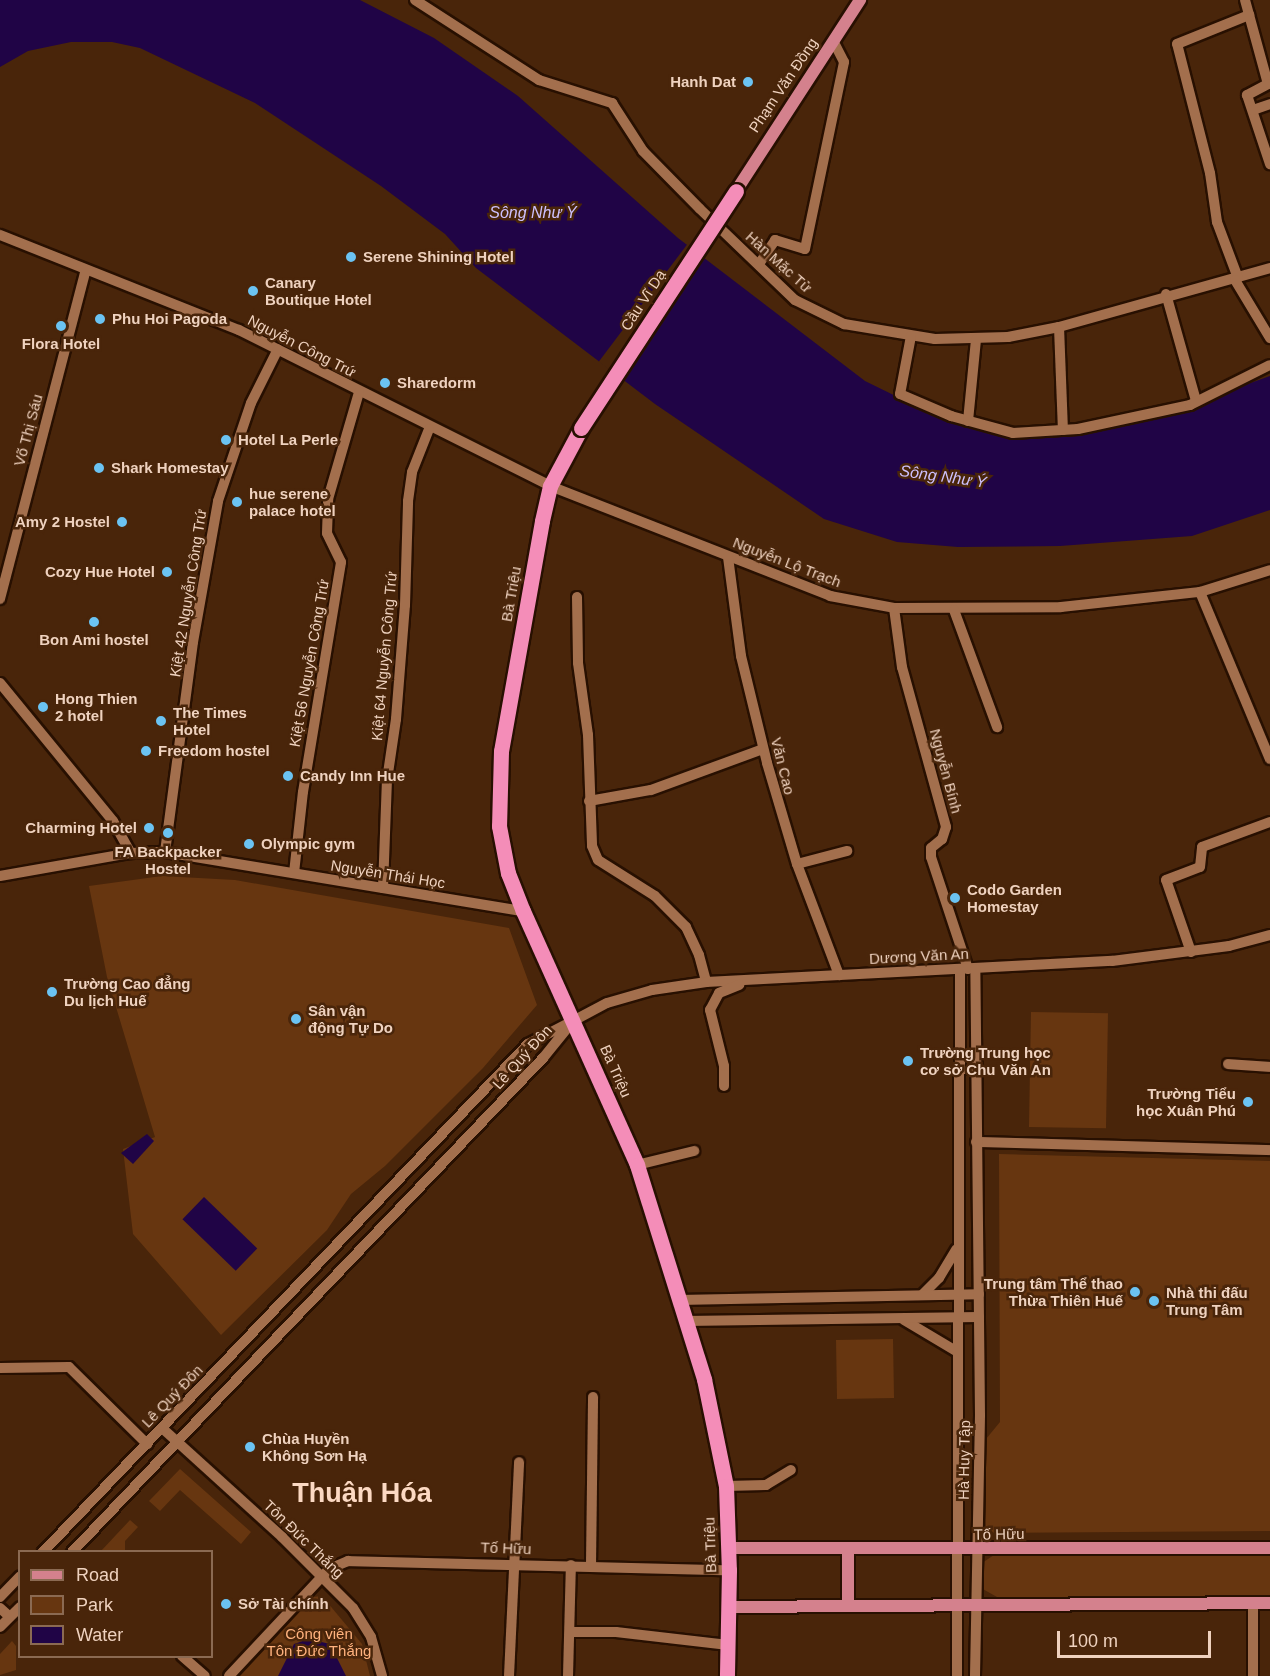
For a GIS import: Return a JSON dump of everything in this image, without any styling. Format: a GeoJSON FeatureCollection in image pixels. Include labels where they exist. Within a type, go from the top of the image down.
{"type":"FeatureCollection","features":[{"type":"Feature","properties":{"kind":"highway","name":"Cầu Vĩ Dạ"},"geometry":{"type":"LineString","coordinates":[[550,486],[580,428],[736,191]]}},
{"type":"Feature","properties":{"kind":"highway","name":"Bà Triệu"},"geometry":{"type":"LineString","coordinates":[[550,486],[501,751],[499,826],[508,873],[523,911],[637,1165],[712,1409],[726,1486],[729,1548],[727,1676]]}},
{"type":"Feature","properties":{"kind":"main road","name":"Phạm Văn Đồng"},"geometry":{"type":"LineString","coordinates":[[736,191],[860,0]]}},
{"type":"Feature","properties":{"kind":"main road","name":"Tố Hữu"},"geometry":{"type":"LineString","coordinates":[[729,1548],[1270,1548]]}},
{"type":"Feature","properties":{"kind":"main road"},"geometry":{"type":"LineString","coordinates":[[848,1605],[849,1548]]}},
{"type":"Feature","properties":{"kind":"main road"},"geometry":{"type":"LineString","coordinates":[[729,1607],[1270,1603]]}},
{"type":"Feature","properties":{"kind":"street","name":"Hàn Mặc Tử"},"geometry":{"type":"LineString","coordinates":[[415,0],[539,80],[612,103],[643,151],[795,300],[844,324],[911,336],[976,339],[1059,327],[1166,294],[1237,279],[1270,268]]}},
{"type":"Feature","properties":{"kind":"street"},"geometry":{"type":"LineString","coordinates":[[1245,0],[1268,84],[1247,95],[1270,164]]}},
{"type":"Feature","properties":{"kind":"street"},"geometry":{"type":"LineString","coordinates":[[1249,15],[1177,44],[1210,174],[1217,222],[1237,279],[1270,338]]}},
{"type":"Feature","properties":{"kind":"street"},"geometry":{"type":"LineString","coordinates":[[759,264],[775,240],[805,249],[844,62],[834,42]]}},
{"type":"Feature","properties":{"kind":"street"},"geometry":{"type":"LineString","coordinates":[[1253,110],[1270,104]]}},
{"type":"Feature","properties":{"kind":"street","name":"Nguyễn Công Trứ"},"geometry":{"type":"LineString","coordinates":[[0,235],[173,302],[278,349],[429,429],[550,486]]}},
{"type":"Feature","properties":{"kind":"street","name":"Võ Thị Sáu"},"geometry":{"type":"LineString","coordinates":[[0,599],[86,270]]}},
{"type":"Feature","properties":{"kind":"street"},"geometry":{"type":"LineString","coordinates":[[1166,294],[1196,402]]}},
{"type":"Feature","properties":{"kind":"street"},"geometry":{"type":"LineString","coordinates":[[1059,327],[1063,430]]}},
{"type":"Feature","properties":{"kind":"street"},"geometry":{"type":"LineString","coordinates":[[911,336],[900,394],[968,421],[1013,433],[1063,430],[1196,402],[1270,365]]}},
{"type":"Feature","properties":{"kind":"street"},"geometry":{"type":"LineString","coordinates":[[968,421],[976,339]]}},
{"type":"Feature","properties":{"kind":"street","name":"Kiệt 42 Nguyễn Công Trứ"},"geometry":{"type":"LineString","coordinates":[[165,852],[193,642],[218,501],[251,403],[278,349]]}},
{"type":"Feature","properties":{"kind":"street","name":"Kiệt 56 Nguyễn Công Trứ"},"geometry":{"type":"LineString","coordinates":[[294,873],[304,781],[341,562],[327,533],[328,499],[359,392]]}},
{"type":"Feature","properties":{"kind":"street","name":"Kiệt 64 Nguyễn Công Trứ"},"geometry":{"type":"LineString","coordinates":[[383,888],[387,780],[396,719],[405,605],[408,501],[412,472],[429,429]]}},
{"type":"Feature","properties":{"kind":"street","name":"Nguyễn Lộ Trạch"},"geometry":{"type":"LineString","coordinates":[[550,486],[830,596],[894,608],[954,610],[1060,608],[1200,592],[1270,570]]}},
{"type":"Feature","properties":{"kind":"street","name":"Văn Cao"},"geometry":{"type":"LineString","coordinates":[[728,557],[741,656],[763,749],[797,864],[839,975]]}},
{"type":"Feature","properties":{"kind":"street"},"geometry":{"type":"LineString","coordinates":[[1200,592],[1270,759]]}},
{"type":"Feature","properties":{"kind":"street"},"geometry":{"type":"LineString","coordinates":[[577,597],[578,663],[588,735],[589,829],[598,861],[655,896],[686,927],[699,956],[706,982]]}},
{"type":"Feature","properties":{"kind":"street","name":"Nguyễn Bính"},"geometry":{"type":"LineString","coordinates":[[894,608],[902,668],[946,827],[942,839],[931,848],[931,857],[968,969]]}},
{"type":"Feature","properties":{"kind":"street"},"geometry":{"type":"LineString","coordinates":[[954,610],[997,727]]}},
{"type":"Feature","properties":{"kind":"street"},"geometry":{"type":"LineString","coordinates":[[0,683],[112,821],[131,853]]}},
{"type":"Feature","properties":{"kind":"street"},"geometry":{"type":"LineString","coordinates":[[589,801],[651,790],[763,749]]}},
{"type":"Feature","properties":{"kind":"street"},"geometry":{"type":"LineString","coordinates":[[1191,952],[1166,880],[1200,867],[1202,847],[1270,822]]}},
{"type":"Feature","properties":{"kind":"street"},"geometry":{"type":"LineString","coordinates":[[797,864],[848,851]]}},
{"type":"Feature","properties":{"kind":"street","name":"Nguyễn Thái Học"},"geometry":{"type":"LineString","coordinates":[[0,876],[131,853],[165,852],[523,911]]}},
{"type":"Feature","properties":{"kind":"street","name":"Dương Văn An"},"geometry":{"type":"LineString","coordinates":[[573,1021],[618,1000],[706,982],[968,969],[1191,952],[1270,935]]}},
{"type":"Feature","properties":{"kind":"street","name":"Hà Huy Tập"},"geometry":{"type":"LineString","coordinates":[[957,1676],[956,1294],[959,1077],[968,969]]}},
{"type":"Feature","properties":{"kind":"street","name":"Hà Huy Tập"},"geometry":{"type":"LineString","coordinates":[[968,969],[976,1077],[979,1294],[975,1676]]}},
{"type":"Feature","properties":{"kind":"street"},"geometry":{"type":"LineString","coordinates":[[724,1086],[724,1066],[710,1010],[719,993],[759,978]]}},
{"type":"Feature","properties":{"kind":"street","name":"Lê Quý Đôn"},"geometry":{"type":"LineString","coordinates":[[45,1550],[528,1044],[573,1021]]}},
{"type":"Feature","properties":{"kind":"street","name":"Lê Quý Đôn"},"geometry":{"type":"LineString","coordinates":[[73,1550],[386,1222],[573,1021]]}},
{"type":"Feature","properties":{"kind":"street"},"geometry":{"type":"LineString","coordinates":[[1228,1064],[1270,1067]]}},
{"type":"Feature","properties":{"kind":"street"},"geometry":{"type":"LineString","coordinates":[[959,1077],[976,1077]]}},
{"type":"Feature","properties":{"kind":"street"},"geometry":{"type":"LineString","coordinates":[[976,1142],[1270,1150]]}},
{"type":"Feature","properties":{"kind":"street"},"geometry":{"type":"LineString","coordinates":[[637,1165],[694,1151]]}},
{"type":"Feature","properties":{"kind":"street"},"geometry":{"type":"LineString","coordinates":[[958,1191],[977,1193]]}},
{"type":"Feature","properties":{"kind":"street"},"geometry":{"type":"LineString","coordinates":[[371,1208],[386,1222]]}},
{"type":"Feature","properties":{"kind":"street","name":"Hà Huy Tập"},"geometry":{"type":"LineString","coordinates":[[922,1295],[939,1278],[957,1247]]}},
{"type":"Feature","properties":{"kind":"street"},"geometry":{"type":"LineString","coordinates":[[678,1300],[979,1294]]}},
{"type":"Feature","properties":{"kind":"street"},"geometry":{"type":"LineString","coordinates":[[898,1317],[956,1351]]}},
{"type":"Feature","properties":{"kind":"street"},"geometry":{"type":"LineString","coordinates":[[685,1322],[979,1317]]}},
{"type":"Feature","properties":{"kind":"street"},"geometry":{"type":"LineString","coordinates":[[0,1368],[69,1367],[147,1444]]}},
{"type":"Feature","properties":{"kind":"street"},"geometry":{"type":"LineString","coordinates":[[591,1565],[593,1397]]}},
{"type":"Feature","properties":{"kind":"street","name":"Tôn Đức Thắng"},"geometry":{"type":"LineString","coordinates":[[162,1428],[322,1576],[353,1608],[371,1636],[382,1676]]}},
{"type":"Feature","properties":{"kind":"street"},"geometry":{"type":"LineString","coordinates":[[509,1676],[519,1462]]}},
{"type":"Feature","properties":{"kind":"street"},"geometry":{"type":"LineString","coordinates":[[726,1486],[766,1485],[791,1470]]}},
{"type":"Feature","properties":{"kind":"street","name":"Tố Hữu"},"geometry":{"type":"LineString","coordinates":[[229,1676],[322,1576],[348,1561],[514,1563],[729,1570]]}},
{"type":"Feature","properties":{"kind":"street"},"geometry":{"type":"LineString","coordinates":[[568,1676],[571,1565]]}},
{"type":"Feature","properties":{"kind":"street"},"geometry":{"type":"LineString","coordinates":[[0,1597],[18,1578]]}},
{"type":"Feature","properties":{"kind":"street"},"geometry":{"type":"LineString","coordinates":[[1253,1603],[1253,1676]]}},
{"type":"Feature","properties":{"kind":"street"},"geometry":{"type":"LineString","coordinates":[[0,1608],[10,1617]]}},
{"type":"Feature","properties":{"kind":"street"},"geometry":{"type":"LineString","coordinates":[[0,1627],[18,1608]]}},
{"type":"Feature","properties":{"kind":"street"},"geometry":{"type":"LineString","coordinates":[[570,1632],[616,1632],[728,1645]]}},
{"type":"Feature","properties":{"kind":"street"},"geometry":{"type":"LineString","coordinates":[[184,1658],[205,1676]]}},
{"type":"Feature","properties":{"kind":"green space"},"geometry":{"type":"Polygon","coordinates":[[[162,876],[235,880],[509,928],[537,1005],[483,1068],[385,1166],[351,1194],[327,1230],[221,1335],[133,1234],[123,1149],[155,1137],[107,977],[89,886],[162,876]]]}},
{"type":"Feature","properties":{"kind":"green space"},"geometry":{"type":"Polygon","coordinates":[[[1031,1012],[1108,1013],[1106,1128],[1029,1127],[1031,1012]]]}},
{"type":"Feature","properties":{"kind":"green space","name":"Trung tâm Thể thao Thừa Thiên Huế"},"geometry":{"type":"Polygon","coordinates":[[[999,1154],[1270,1161],[1270,1531],[994,1533],[986,1526],[986,1439],[1000,1422],[999,1154]]]}},
{"type":"Feature","properties":{"kind":"green space"},"geometry":{"type":"Polygon","coordinates":[[[893,1339],[894,1398],[837,1399],[836,1340],[893,1339]]]}},
{"type":"Feature","properties":{"kind":"green space"},"geometry":{"type":"Polygon","coordinates":[[[180,1469],[251,1532],[241,1544],[180,1490],[160,1511],[149,1501],[180,1469]]]}},
{"type":"Feature","properties":{"kind":"green space"},"geometry":{"type":"Polygon","coordinates":[[[130,1520],[138,1527],[125,1541],[125,1550],[102,1550],[130,1520]]]}},
{"type":"Feature","properties":{"kind":"green space"},"geometry":{"type":"Polygon","coordinates":[[[1270,1554],[1270,1597],[997,1597],[981,1588],[982,1563],[994,1555],[1270,1554]]]}},
{"type":"Feature","properties":{"kind":"green space","name":"Công viên Tôn Đức Thắng"},"geometry":{"type":"Polygon","coordinates":[[[322,1596],[362,1644],[370,1676],[240,1676],[313,1597],[322,1596]]]}},
{"type":"Feature","properties":{"kind":"green space"},"geometry":{"type":"Polygon","coordinates":[[[12,1641],[16,1646],[16,1670],[0,1675],[0,1654],[12,1641]]]}},
{"type":"Feature","properties":{"kind":"water","name":"Sông Như Ý"},"geometry":{"type":"Polygon","coordinates":[[[0,0],[360,0],[434,38],[518,96],[678,238],[865,381],[916,406],[1027,433],[1164,414],[1270,376],[1270,510],[1192,536],[1060,546],[958,547],[897,542],[824,519],[655,404],[476,268],[445,234],[381,186],[255,103],[140,48],[112,42],[71,42],[28,51],[0,67],[0,0]]]}},
{"type":"Feature","properties":{"kind":"water"},"geometry":{"type":"Polygon","coordinates":[[[147,1134],[154,1141],[133,1164],[121,1153],[147,1134]]]}},
{"type":"Feature","properties":{"kind":"water"},"geometry":{"type":"Polygon","coordinates":[[[204,1197],[257,1248],[236,1271],[182,1219],[204,1197]]]}},
{"type":"Feature","properties":{"kind":"water"},"geometry":{"type":"Polygon","coordinates":[[[309,1639],[330,1644],[346,1676],[278,1676],[294,1644],[309,1639]]]}},
{"type":"Feature","properties":{"kind":"pier"},"geometry":{"type":"Polygon","coordinates":[[[689,242],[706,255],[615,374],[599,362],[689,242]]]}},
{"type":"Feature","properties":{"kind":"place","name":"Hanh Dat"},"geometry":{"type":"Point","coordinates":[748,82]}},
{"type":"Feature","properties":{"kind":"place","name":"Serene Shining Hotel"},"geometry":{"type":"Point","coordinates":[351,257]}},
{"type":"Feature","properties":{"kind":"place","name":"Canary Boutique Hotel"},"geometry":{"type":"Point","coordinates":[253,291]}},
{"type":"Feature","properties":{"kind":"place","name":"Phu Hoi Pagoda"},"geometry":{"type":"Point","coordinates":[100,319]}},
{"type":"Feature","properties":{"kind":"place","name":"Flora Hotel"},"geometry":{"type":"Point","coordinates":[61,326]}},
{"type":"Feature","properties":{"kind":"place","name":"Sharedorm"},"geometry":{"type":"Point","coordinates":[385,383]}},
{"type":"Feature","properties":{"kind":"place","name":"Hotel La Perle"},"geometry":{"type":"Point","coordinates":[226,440]}},
{"type":"Feature","properties":{"kind":"place","name":"Shark Homestay"},"geometry":{"type":"Point","coordinates":[99,468]}},
{"type":"Feature","properties":{"kind":"place","name":"hue serene palace hotel"},"geometry":{"type":"Point","coordinates":[237,502]}},
{"type":"Feature","properties":{"kind":"place","name":"Amy 2 Hostel"},"geometry":{"type":"Point","coordinates":[122,522]}},
{"type":"Feature","properties":{"kind":"place","name":"Cozy Hue Hotel"},"geometry":{"type":"Point","coordinates":[167,572]}},
{"type":"Feature","properties":{"kind":"place","name":"Bon Ami hostel"},"geometry":{"type":"Point","coordinates":[94,622]}},
{"type":"Feature","properties":{"kind":"place","name":"Hong Thien 2 hotel"},"geometry":{"type":"Point","coordinates":[43,707]}},
{"type":"Feature","properties":{"kind":"place","name":"The Times Hotel"},"geometry":{"type":"Point","coordinates":[161,721]}},
{"type":"Feature","properties":{"kind":"place","name":"Freedom hostel"},"geometry":{"type":"Point","coordinates":[146,751]}},
{"type":"Feature","properties":{"kind":"place","name":"Candy Inn Hue"},"geometry":{"type":"Point","coordinates":[288,776]}},
{"type":"Feature","properties":{"kind":"place","name":"Charming Hotel"},"geometry":{"type":"Point","coordinates":[149,828]}},
{"type":"Feature","properties":{"kind":"place","name":"FA Backpacker Hostel"},"geometry":{"type":"Point","coordinates":[168,833]}},
{"type":"Feature","properties":{"kind":"place","name":"Olympic gym"},"geometry":{"type":"Point","coordinates":[249,844]}},
{"type":"Feature","properties":{"kind":"place","name":"Codo Garden Homestay"},"geometry":{"type":"Point","coordinates":[955,898]}},
{"type":"Feature","properties":{"kind":"place","name":"Trường Cao đẳng Du lịch Huế"},"geometry":{"type":"Point","coordinates":[52,992]}},
{"type":"Feature","properties":{"kind":"place","name":"Sân vận động Tự Do"},"geometry":{"type":"Point","coordinates":[296,1019]}},
{"type":"Feature","properties":{"kind":"place","name":"Trường Trung học cơ sở Chu Văn An"},"geometry":{"type":"Point","coordinates":[908,1061]}},
{"type":"Feature","properties":{"kind":"place","name":"Trường Tiểu học Xuân Phú"},"geometry":{"type":"Point","coordinates":[1248,1102]}},
{"type":"Feature","properties":{"kind":"place","name":"Trung tâm Thể thao Thừa Thiên Huế"},"geometry":{"type":"Point","coordinates":[1135,1292]}},
{"type":"Feature","properties":{"kind":"place","name":"Nhà thi đấu Trung Tâm"},"geometry":{"type":"Point","coordinates":[1154,1301]}},
{"type":"Feature","properties":{"kind":"place","name":"Chùa Huyền Không Sơn Hạ"},"geometry":{"type":"Point","coordinates":[250,1447]}},
{"type":"Feature","properties":{"kind":"place","name":"Sở Tài chính"},"geometry":{"type":"Point","coordinates":[226,1604]}},
{"type":"Feature","properties":{"kind":"district","name":"Thuận Hóa"},"geometry":{"type":"Point","coordinates":[362,1494]}}]}
